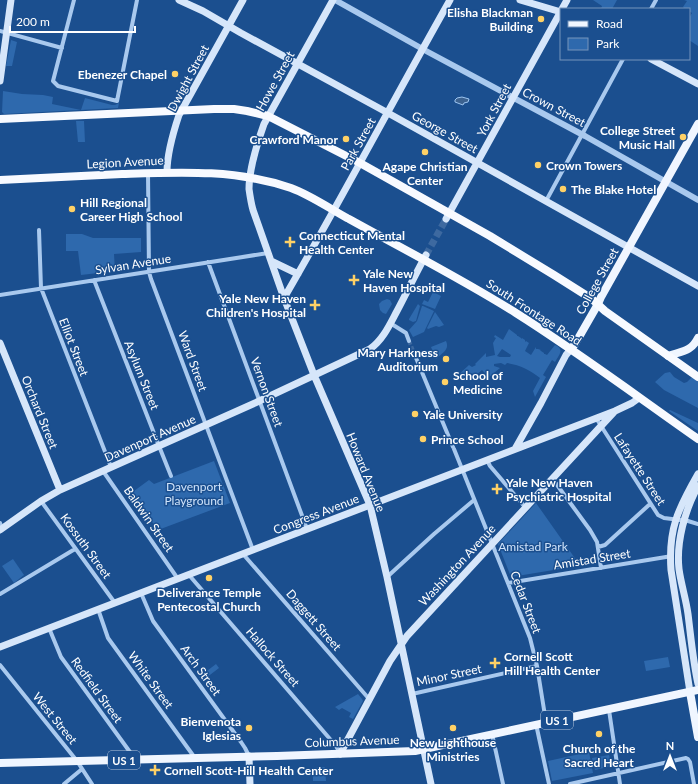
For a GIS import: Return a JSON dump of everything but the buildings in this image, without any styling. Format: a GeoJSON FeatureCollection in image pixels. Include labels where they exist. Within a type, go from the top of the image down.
{"type":"FeatureCollection","features":[{"type":"Feature","properties":{"kind":"highway"},"geometry":{"type":"LineString","coordinates":[[0,119],[214,109],[234,109],[268,116],[360,162],[447,216],[554,274],[592,299],[698,377]]}},
{"type":"Feature","properties":{"kind":"highway","name":"Legion Avenue"},"geometry":{"type":"LineString","coordinates":[[0,180],[167,172],[216,173],[250,178]]}},
{"type":"Feature","properties":{"kind":"highway","name":"South Frontage Road"},"geometry":{"type":"LineString","coordinates":[[250,178],[274,183],[305,194],[348,219],[425,257],[515,312],[698,439]]}},
{"type":"Feature","properties":{"kind":"main road"},"geometry":{"type":"LineString","coordinates":[[0,81],[3,32],[11,0]]}},
{"type":"Feature","properties":{"kind":"main road","name":"George Street"},"geometry":{"type":"LineString","coordinates":[[179,0],[202,11],[388,113],[698,286]]}},
{"type":"Feature","properties":{"kind":"main road","name":"Dwight Street"},"geometry":{"type":"LineString","coordinates":[[167,172],[167,160],[170,147],[182,110],[243,0]]}},
{"type":"Feature","properties":{"kind":"main road","name":"Howe Street"},"geometry":{"type":"LineString","coordinates":[[250,178],[253,159],[260,134],[268,116],[334,0]]}},
{"type":"Feature","properties":{"kind":"main road","name":"Park Street"},"geometry":{"type":"LineString","coordinates":[[284,298],[334,211],[450,0]]}},
{"type":"Feature","properties":{"kind":"main road"},"geometry":{"type":"LineString","coordinates":[[520,0],[560,11]]}},
{"type":"Feature","properties":{"kind":"main road","name":"York Street"},"geometry":{"type":"LineString","coordinates":[[447,216],[560,13]]}},
{"type":"Feature","properties":{"kind":"main road"},"geometry":{"type":"LineString","coordinates":[[653,60],[698,84]]}},
{"type":"Feature","properties":{"kind":"main road","name":"College Street"},"geometry":{"type":"LineString","coordinates":[[515,449],[566,355],[575,344],[598,304],[698,124]]}},
{"type":"Feature","properties":{"kind":"main road","name":"Howard Avenue"},"geometry":{"type":"LineString","coordinates":[[250,178],[249,187],[253,210],[284,298],[314,375],[370,505],[387,577],[431,784]]}},
{"type":"Feature","properties":{"kind":"main road"},"geometry":{"type":"LineString","coordinates":[[314,375],[374,346],[382,337],[425,257]]}},
{"type":"Feature","properties":{"kind":"main road"},"geometry":{"type":"LineString","coordinates":[[271,261],[298,274]]}},
{"type":"Feature","properties":{"kind":"main road"},"geometry":{"type":"LineString","coordinates":[[668,356],[691,348],[698,338]]}},
{"type":"Feature","properties":{"kind":"main road","name":"Orchard Street"},"geometry":{"type":"LineString","coordinates":[[0,343],[60,490]]}},
{"type":"Feature","properties":{"kind":"main road","name":"Davenport Avenue"},"geometry":{"type":"LineString","coordinates":[[1,527],[60,490],[314,375]]}},
{"type":"Feature","properties":{"kind":"main road","name":"Congress Avenue"},"geometry":{"type":"LineString","coordinates":[[0,647],[596,418],[632,403],[639,398]]}},
{"type":"Feature","properties":{"kind":"main road","name":"Washington Avenue"},"geometry":{"type":"LineString","coordinates":[[340,754],[390,661],[407,636],[615,410]]}},
{"type":"Feature","properties":{"kind":"main road"},"geometry":{"type":"LineString","coordinates":[[698,474],[682,504],[679,555],[679,568],[698,684]]}},
{"type":"Feature","properties":{"kind":"main road"},"geometry":{"type":"LineString","coordinates":[[698,486],[688,508],[680,520],[671,542],[670,556],[672,580],[694,691],[698,736]]}},
{"type":"Feature","properties":{"kind":"main road"},"geometry":{"type":"LineString","coordinates":[[672,580],[677,580],[683,587]]}},
{"type":"Feature","properties":{"kind":"main road","name":"Columbus Avenue"},"geometry":{"type":"LineString","coordinates":[[0,763],[77,762],[415,751],[694,691]]}},
{"type":"Feature","properties":{"kind":"main road"},"geometry":{"type":"LineString","coordinates":[[248,756],[250,784]]}},
{"type":"Feature","properties":{"kind":"street"},"geometry":{"type":"LineString","coordinates":[[74,0],[53,81],[58,86],[117,101],[137,0]]}},
{"type":"Feature","properties":{"kind":"street","name":"Crown Street"},"geometry":{"type":"LineString","coordinates":[[334,0],[698,200]]}},
{"type":"Feature","properties":{"kind":"street"},"geometry":{"type":"LineString","coordinates":[[3,32],[62,48]]}},
{"type":"Feature","properties":{"kind":"street"},"geometry":{"type":"LineString","coordinates":[[546,201],[622,60]]}},
{"type":"Feature","properties":{"kind":"street","name":"Ward Street"},"geometry":{"type":"LineString","coordinates":[[148,173],[149,272],[253,550]]}},
{"type":"Feature","properties":{"kind":"street","name":"Elliot Street"},"geometry":{"type":"LineString","coordinates":[[39,230],[40,288],[111,467]]}},
{"type":"Feature","properties":{"kind":"street","name":"Sylvan Avenue"},"geometry":{"type":"LineString","coordinates":[[0,295],[268,253]]}},
{"type":"Feature","properties":{"kind":"street","name":"Vernon Street"},"geometry":{"type":"LineString","coordinates":[[208,262],[307,529]]}},
{"type":"Feature","properties":{"kind":"street","name":"Asylum Street"},"geometry":{"type":"LineString","coordinates":[[94,280],[171,476]]}},
{"type":"Feature","properties":{"kind":"street"},"geometry":{"type":"LineString","coordinates":[[390,323],[406,333],[409,342]]}},
{"type":"Feature","properties":{"kind":"street","name":"Cedar Street"},"geometry":{"type":"LineString","coordinates":[[414,353],[530,638],[537,666],[546,722]]}},
{"type":"Feature","properties":{"kind":"street","name":"Lafayette Street"},"geometry":{"type":"LineString","coordinates":[[596,418],[650,504],[660,517],[698,524]]}},
{"type":"Feature","properties":{"kind":"street"},"geometry":{"type":"LineString","coordinates":[[487,460],[490,466],[525,507]]}},
{"type":"Feature","properties":{"kind":"street","name":"Baldwin Street"},"geometry":{"type":"LineString","coordinates":[[103,471],[178,579]]}},
{"type":"Feature","properties":{"kind":"street"},"geometry":{"type":"LineString","coordinates":[[552,478],[597,542],[601,568]]}},
{"type":"Feature","properties":{"kind":"street"},"geometry":{"type":"LineString","coordinates":[[387,577],[474,500]]}},
{"type":"Feature","properties":{"kind":"street","name":"Kossuth Street"},"geometry":{"type":"LineString","coordinates":[[41,501],[115,603]]}},
{"type":"Feature","properties":{"kind":"street"},"geometry":{"type":"LineString","coordinates":[[598,547],[605,545],[650,504]]}},
{"type":"Feature","properties":{"kind":"street"},"geometry":{"type":"LineString","coordinates":[[0,594],[75,549]]}},
{"type":"Feature","properties":{"kind":"street","name":"Daggett Street"},"geometry":{"type":"LineString","coordinates":[[243,554],[370,700]]}},
{"type":"Feature","properties":{"kind":"street","name":"Amistad Street"},"geometry":{"type":"LineString","coordinates":[[508,583],[679,555]]}},
{"type":"Feature","properties":{"kind":"street","name":"Hallock Street"},"geometry":{"type":"LineString","coordinates":[[189,575],[336,746],[340,754]]}},
{"type":"Feature","properties":{"kind":"street","name":"Arch Street"},"geometry":{"type":"LineString","coordinates":[[141,593],[153,621],[241,742],[248,756]]}},
{"type":"Feature","properties":{"kind":"street","name":"White Street"},"geometry":{"type":"LineString","coordinates":[[98,609],[108,638],[196,758]]}},
{"type":"Feature","properties":{"kind":"street","name":"Redfield Street"},"geometry":{"type":"LineString","coordinates":[[49,628],[61,657],[136,760]]}},
{"type":"Feature","properties":{"kind":"street","name":"West Street"},"geometry":{"type":"LineString","coordinates":[[0,665],[77,762],[92,784]]}},
{"type":"Feature","properties":{"kind":"street","name":"Minor Street"},"geometry":{"type":"LineString","coordinates":[[412,694],[537,666]]}},
{"type":"Feature","properties":{"kind":"street"},"geometry":{"type":"LineString","coordinates":[[609,710],[620,784]]}},
{"type":"Feature","properties":{"kind":"street"},"geometry":{"type":"LineString","coordinates":[[536,724],[548,784]]}},
{"type":"Feature","properties":{"kind":"street"},"geometry":{"type":"LineString","coordinates":[[492,734],[503,784]]}},
{"type":"Feature","properties":{"kind":"street"},"geometry":{"type":"LineString","coordinates":[[570,784],[688,759],[690,762],[694,784]]}},
{"type":"Feature","properties":{"kind":"street"},"geometry":{"type":"LineString","coordinates":[[64,784],[82,769]]}},
{"type":"Feature","properties":{"kind":"green space"},"geometry":{"type":"Polygon","coordinates":[[[593,0],[617,0],[613,8],[601,8],[602,6],[593,0]]]}},
{"type":"Feature","properties":{"kind":"green space"},"geometry":{"type":"Polygon","coordinates":[[[684,0],[698,0],[698,46],[690,41],[690,16],[692,13],[690,12],[690,8],[683,7],[687,1],[684,0]]]}},
{"type":"Feature","properties":{"kind":"green space"},"geometry":{"type":"Polygon","coordinates":[[[11,40],[17,42],[12,66],[6,66],[11,40]]]}},
{"type":"Feature","properties":{"kind":"green space"},"geometry":{"type":"Polygon","coordinates":[[[3,91],[53,97],[52,104],[81,110],[4,114],[2,112],[3,91]]]}},
{"type":"Feature","properties":{"kind":"green space"},"geometry":{"type":"Polygon","coordinates":[[[85,98],[112,105],[119,103],[118,108],[81,110],[85,98]]]}},
{"type":"Feature","properties":{"kind":"green space"},"geometry":{"type":"Polygon","coordinates":[[[76,121],[84,121],[85,142],[78,142],[76,121]]]}},
{"type":"Feature","properties":{"kind":"green space"},"geometry":{"type":"Polygon","coordinates":[[[66,234],[82,234],[93,238],[141,238],[141,252],[114,254],[115,271],[81,275],[78,251],[66,251],[66,234]]]}},
{"type":"Feature","properties":{"kind":"green space"},"geometry":{"type":"Polygon","coordinates":[[[433,292],[441,296],[435,309],[422,304],[424,300],[428,302],[433,292]]]}},
{"type":"Feature","properties":{"kind":"green space"},"geometry":{"type":"Polygon","coordinates":[[[387,299],[390,300],[392,304],[386,314],[380,310],[379,304],[387,299]]]}},
{"type":"Feature","properties":{"kind":"green space"},"geometry":{"type":"Polygon","coordinates":[[[418,304],[420,306],[416,321],[413,322],[409,319],[418,304]]]}},
{"type":"Feature","properties":{"kind":"green space"},"geometry":{"type":"Polygon","coordinates":[[[422,306],[434,311],[424,332],[413,337],[409,330],[417,321],[422,306]]]}},
{"type":"Feature","properties":{"kind":"green space"},"geometry":{"type":"Polygon","coordinates":[[[435,312],[444,325],[428,329],[427,328],[435,312]]]}},
{"type":"Feature","properties":{"kind":"green space"},"geometry":{"type":"Polygon","coordinates":[[[509,329],[521,339],[522,338],[525,340],[525,342],[526,341],[529,343],[525,351],[531,355],[536,347],[536,349],[541,350],[540,351],[547,355],[555,345],[560,348],[559,355],[555,362],[552,360],[543,375],[546,377],[535,397],[533,391],[540,378],[529,370],[516,365],[507,363],[505,365],[501,363],[494,364],[494,366],[500,368],[489,377],[482,370],[470,380],[459,378],[457,376],[469,365],[472,367],[476,365],[475,364],[486,353],[486,357],[495,355],[493,343],[496,338],[494,337],[495,335],[503,340],[509,329]],[[502,349],[497,356],[510,357],[511,355],[502,349]]]}},
{"type":"Feature","properties":{"kind":"green space"},"geometry":{"type":"Polygon","coordinates":[[[446,341],[446,349],[436,359],[431,347],[446,341]]]}},
{"type":"Feature","properties":{"kind":"green space"},"geometry":{"type":"Polygon","coordinates":[[[670,372],[674,377],[684,383],[692,377],[698,382],[698,408],[664,390],[655,382],[665,373],[670,372]]]}},
{"type":"Feature","properties":{"kind":"green space"},"geometry":{"type":"Polygon","coordinates":[[[670,410],[698,423],[698,431],[669,411],[670,410]]]}},
{"type":"Feature","properties":{"kind":"green space","name":"Davenport Playground"},"geometry":{"type":"Polygon","coordinates":[[[214,461],[230,503],[158,530],[132,495],[123,491],[131,486],[134,491],[149,480],[154,484],[214,461]]]}},
{"type":"Feature","properties":{"kind":"green space","name":"Amistad Park"},"geometry":{"type":"Polygon","coordinates":[[[536,503],[579,564],[578,566],[511,577],[498,544],[536,503]]]}},
{"type":"Feature","properties":{"kind":"green space"},"geometry":{"type":"Polygon","coordinates":[[[13,559],[24,575],[14,583],[2,566],[13,559]]]}},
{"type":"Feature","properties":{"kind":"green space"},"geometry":{"type":"Polygon","coordinates":[[[668,657],[670,667],[646,671],[644,661],[668,657]]]}},
{"type":"Feature","properties":{"kind":"green space"},"geometry":{"type":"Polygon","coordinates":[[[216,664],[219,668],[202,681],[199,677],[216,664]]]}},
{"type":"Feature","properties":{"kind":"green space"},"geometry":{"type":"Polygon","coordinates":[[[358,694],[363,701],[353,719],[349,717],[351,713],[342,708],[339,710],[335,707],[358,694]]]}},
{"type":"Feature","properties":{"kind":"green space"},"geometry":{"type":"Polygon","coordinates":[[[589,752],[593,773],[552,781],[548,761],[589,752]]]}},
{"type":"Feature","properties":{"kind":"green space"},"geometry":{"type":"Polygon","coordinates":[[[609,755],[612,766],[595,770],[592,758],[609,755]]]}},
{"type":"Feature","properties":{"kind":"green space"},"geometry":{"type":"Polygon","coordinates":[[[325,767],[326,781],[313,781],[313,768],[325,767]]]}},
{"type":"Feature","properties":{"kind":"shaded area"},"geometry":{"type":"Polygon","coordinates":[[[462,97],[469,99],[468,102],[464,103],[463,105],[455,102],[457,98],[462,97]]]}},
{"type":"Feature","properties":{"kind":"tunnel"},"geometry":{"type":"LineString","coordinates":[[426,255],[446,219]]}},
{"type":"Feature","properties":{"kind":"tunnel"},"geometry":{"type":"LineString","coordinates":[[409,341],[414,353]]}},
{"type":"Feature","properties":{"kind":"place","name":"Elisha Blackman Building"},"geometry":{"type":"Point","coordinates":[541,19]}},
{"type":"Feature","properties":{"kind":"place","name":"Ebenezer Chapel"},"geometry":{"type":"Point","coordinates":[175,74]}},
{"type":"Feature","properties":{"kind":"place","name":"College Street Music Hall"},"geometry":{"type":"Point","coordinates":[683,137]}},
{"type":"Feature","properties":{"kind":"place","name":"Crawford Manor"},"geometry":{"type":"Point","coordinates":[346,139]}},
{"type":"Feature","properties":{"kind":"place","name":"Agape Christian Center"},"geometry":{"type":"Point","coordinates":[425,152]}},
{"type":"Feature","properties":{"kind":"place","name":"Crown Towers"},"geometry":{"type":"Point","coordinates":[538,165]}},
{"type":"Feature","properties":{"kind":"place","name":"The Blake Hotel"},"geometry":{"type":"Point","coordinates":[563,189]}},
{"type":"Feature","properties":{"kind":"place","name":"Hill Regional Career High School"},"geometry":{"type":"Point","coordinates":[72,209]}},
{"type":"Feature","properties":{"kind":"place","name":"Connecticut Mental Health Center"},"geometry":{"type":"Point","coordinates":[290,242]}},
{"type":"Feature","properties":{"kind":"place","name":"Yale New Haven Hospital"},"geometry":{"type":"Point","coordinates":[354,280]}},
{"type":"Feature","properties":{"kind":"place","name":"Yale New Haven Children's Hospital"},"geometry":{"type":"Point","coordinates":[315,305]}},
{"type":"Feature","properties":{"kind":"place","name":"Mary Harkness Auditorium"},"geometry":{"type":"Point","coordinates":[446,359]}},
{"type":"Feature","properties":{"kind":"place","name":"School of Medicine"},"geometry":{"type":"Point","coordinates":[445,382]}},
{"type":"Feature","properties":{"kind":"place","name":"Yale University"},"geometry":{"type":"Point","coordinates":[415,414]}},
{"type":"Feature","properties":{"kind":"place","name":"Prince School"},"geometry":{"type":"Point","coordinates":[423,439]}},
{"type":"Feature","properties":{"kind":"place","name":"Yale New Haven Psychiatric Hospital"},"geometry":{"type":"Point","coordinates":[497,489]}},
{"type":"Feature","properties":{"kind":"place","name":"Deliverance Temple Pentecostal Church"},"geometry":{"type":"Point","coordinates":[209,578]}},
{"type":"Feature","properties":{"kind":"place","name":"Cornell Scott Hill Health Center"},"geometry":{"type":"Point","coordinates":[495,663]}},
{"type":"Feature","properties":{"kind":"place","name":"Bienvenota Iglesias"},"geometry":{"type":"Point","coordinates":[249,728]}},
{"type":"Feature","properties":{"kind":"place","name":"New Lighthouse Ministries"},"geometry":{"type":"Point","coordinates":[453,728]}},
{"type":"Feature","properties":{"kind":"place","name":"Church of the Sacred Heart"},"geometry":{"type":"Point","coordinates":[599,734]}},
{"type":"Feature","properties":{"kind":"place","name":"Cornell Scott-Hill Health Center"},"geometry":{"type":"Point","coordinates":[155,770]}}]}
